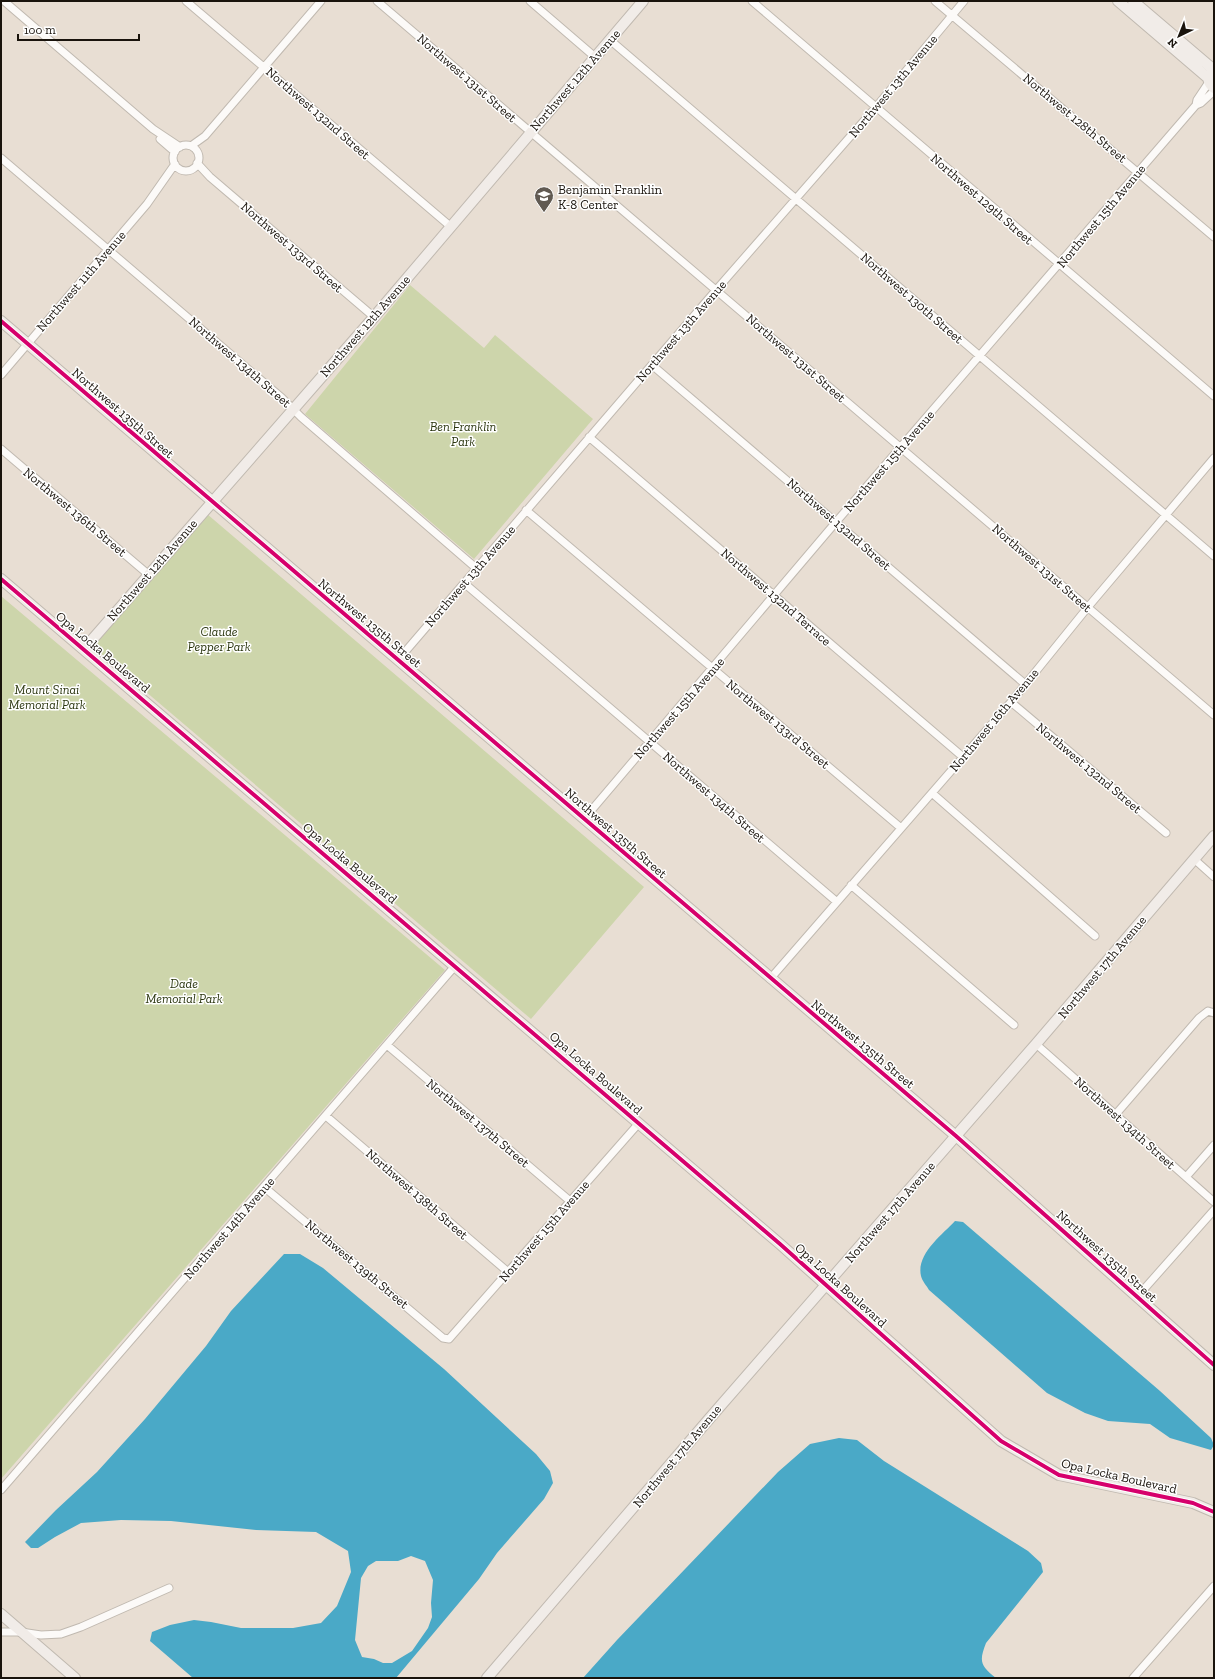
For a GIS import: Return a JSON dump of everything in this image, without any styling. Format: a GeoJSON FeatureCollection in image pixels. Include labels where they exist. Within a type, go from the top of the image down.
{"type":"FeatureCollection","features":[{"type":"Feature","properties":{"kind":"main road","name":"Northwest 12th Avenue"},"geometry":{"type":"LineString","coordinates":[[84,649],[374,317],[643,1]]}},
{"type":"Feature","properties":{"kind":"main road"},"geometry":{"type":"LineString","coordinates":[[1118,1],[1212,80]]}},
{"type":"Feature","properties":{"kind":"main road"},"geometry":{"type":"LineString","coordinates":[[1133,1],[1212,80]]}},
{"type":"Feature","properties":{"kind":"main road","name":"Northwest 135th Street"},"geometry":{"type":"LineString","coordinates":[[1,321],[770,979],[956,1136],[1214,1365]]}},
{"type":"Feature","properties":{"kind":"main road","name":"Opa Locka Boulevard"},"geometry":{"type":"LineString","coordinates":[[1,579],[639,1123],[826,1285],[1001,1440],[1058,1474],[1193,1503],[1214,1512]]}},
{"type":"Feature","properties":{"kind":"main road","name":"Northwest 17th Avenue"},"geometry":{"type":"LineString","coordinates":[[486,1678],[603,1544],[714,1413],[1036,1044],[1214,836]]}},
{"type":"Feature","properties":{"kind":"main road"},"geometry":{"type":"LineString","coordinates":[[1,1614],[75,1678]]}},
{"type":"Feature","properties":{"kind":"street"},"geometry":{"type":"LineString","coordinates":[[4,1],[154,129],[158,138],[177,149]]}},
{"type":"Feature","properties":{"kind":"street","name":"Northwest 132nd Street"},"geometry":{"type":"LineString","coordinates":[[186,1],[450,226]]}},
{"type":"Feature","properties":{"kind":"street"},"geometry":{"type":"LineString","coordinates":[[191,146],[205,136],[320,1]]}},
{"type":"Feature","properties":{"kind":"street","name":"Northwest 131st Street"},"geometry":{"type":"LineString","coordinates":[[377,1],[1214,715]]}},
{"type":"Feature","properties":{"kind":"street"},"geometry":{"type":"LineString","coordinates":[[530,1],[595,57]]}},
{"type":"Feature","properties":{"kind":"street","name":"Northwest 129th Street"},"geometry":{"type":"LineString","coordinates":[[752,1],[1214,396]]}},
{"type":"Feature","properties":{"kind":"street","name":"Northwest 128th Street"},"geometry":{"type":"LineString","coordinates":[[935,1],[1138,171],[1214,237]]}},
{"type":"Feature","properties":{"kind":"street","name":"Northwest 13th Avenue"},"geometry":{"type":"LineString","coordinates":[[398,660],[716,289],[876,107],[964,1]]}},
{"type":"Feature","properties":{"kind":"street","name":"Northwest 130th Street"},"geometry":{"type":"LineString","coordinates":[[610,40],[797,198],[1214,556]]}},
{"type":"Feature","properties":{"kind":"street","name":"Northwest 15th Avenue"},"geometry":{"type":"LineString","coordinates":[[584,819],[836,522],[1196,105],[1197,100],[1212,80]]}},
{"type":"Feature","properties":{"kind":"street"},"geometry":{"type":"LineString","coordinates":[[197,152],[191,146],[183,145],[177,149],[173,158],[175,164],[181,170],[190,170],[195,166],[198,159],[197,152],[205,136]]}},
{"type":"Feature","properties":{"kind":"street","name":"Northwest 134th Street"},"geometry":{"type":"LineString","coordinates":[[1,158],[109,249],[476,568]]}},
{"type":"Feature","properties":{"kind":"street","name":"Northwest 11th Avenue"},"geometry":{"type":"LineString","coordinates":[[1,375],[109,249],[160,186],[175,164]]}},
{"type":"Feature","properties":{"kind":"street","name":"Northwest 133rd Street"},"geometry":{"type":"LineString","coordinates":[[195,166],[205,177],[210,177],[374,317]]}},
{"type":"Feature","properties":{"kind":"street","name":"Northwest 11th Avenue"},"geometry":{"type":"LineString","coordinates":[[160,186],[181,170]]}},
{"type":"Feature","properties":{"kind":"street","name":"Northwest 132nd Street"},"geometry":{"type":"LineString","coordinates":[[652,365],[1025,684]]}},
{"type":"Feature","properties":{"kind":"street","name":"Northwest 132nd Terrace"},"geometry":{"type":"LineString","coordinates":[[589,437],[963,757]]}},
{"type":"Feature","properties":{"kind":"street","name":"Northwest 136th Street"},"geometry":{"type":"LineString","coordinates":[[1,449],[149,575]]}},
{"type":"Feature","properties":{"kind":"street","name":"Northwest 16th Avenue"},"geometry":{"type":"LineString","coordinates":[[770,979],[1011,702],[1088,607],[1214,458]]}},
{"type":"Feature","properties":{"kind":"street","name":"Northwest 133rd Street"},"geometry":{"type":"LineString","coordinates":[[526,510],[901,828]]}},
{"type":"Feature","properties":{"kind":"street","name":"Northwest 134th Street"},"geometry":{"type":"LineString","coordinates":[[464,583],[836,902]]}},
{"type":"Feature","properties":{"kind":"street","name":"Northwest 132nd Street"},"geometry":{"type":"LineString","coordinates":[[1011,702],[1166,834]]}},
{"type":"Feature","properties":{"kind":"street"},"geometry":{"type":"LineString","coordinates":[[932,793],[1095,936]]}},
{"type":"Feature","properties":{"kind":"street"},"geometry":{"type":"LineString","coordinates":[[1194,859],[1214,877]]}},
{"type":"Feature","properties":{"kind":"street"},"geometry":{"type":"LineString","coordinates":[[852,885],[1014,1025]]}},
{"type":"Feature","properties":{"kind":"street","name":"Northwest 14th Avenue"},"geometry":{"type":"LineString","coordinates":[[1,1490],[455,966]]}},
{"type":"Feature","properties":{"kind":"street"},"geometry":{"type":"LineString","coordinates":[[1116,1114],[1199,1018],[1211,1012]]}},
{"type":"Feature","properties":{"kind":"street","name":"Northwest 134th Street"},"geometry":{"type":"LineString","coordinates":[[1036,1044],[1214,1202]]}},
{"type":"Feature","properties":{"kind":"street","name":"Northwest 137th Street"},"geometry":{"type":"LineString","coordinates":[[387,1045],[570,1201]]}},
{"type":"Feature","properties":{"kind":"street","name":"Northwest 138th Street"},"geometry":{"type":"LineString","coordinates":[[326,1116],[508,1272]]}},
{"type":"Feature","properties":{"kind":"street","name":"Northwest 15th Avenue"},"geometry":{"type":"LineString","coordinates":[[449,1339],[639,1123]]}},
{"type":"Feature","properties":{"kind":"street"},"geometry":{"type":"LineString","coordinates":[[1186,1177],[1214,1145]]}},
{"type":"Feature","properties":{"kind":"street","name":"Northwest 139th Street"},"geometry":{"type":"LineString","coordinates":[[264,1188],[443,1338],[449,1339]]}},
{"type":"Feature","properties":{"kind":"street"},"geometry":{"type":"LineString","coordinates":[[1137,1297],[1214,1210]]}},
{"type":"Feature","properties":{"kind":"street"},"geometry":{"type":"LineString","coordinates":[[1133,1678],[1214,1586]]}},
{"type":"Feature","properties":{"kind":"street"},"geometry":{"type":"LineString","coordinates":[[1,1632],[21,1632],[41,1635],[61,1634],[81,1627],[169,1588]]}},
{"type":"Feature","properties":{"kind":"green space","name":"Ben Franklin Park"},"geometry":{"type":"Polygon","coordinates":[[[410,285],[484,348],[495,335],[593,419],[474,559],[305,414],[410,285]]]}},
{"type":"Feature","properties":{"kind":"green space","name":"Claude Pepper Park"},"geometry":{"type":"Polygon","coordinates":[[[207,514],[644,887],[531,1019],[92,646],[207,514]]]}},
{"type":"Feature","properties":{"kind":"green space","name":"Dade Memorial Park"},"geometry":{"type":"Polygon","coordinates":[[[1,596],[445,970],[1,1479],[1,596]]]}},
{"type":"Feature","properties":{"kind":"water"},"geometry":{"type":"Polygon","coordinates":[[[955,1221],[963,1222],[1160,1391],[1211,1438],[1214,1445],[1211,1450],[1170,1438],[1150,1424],[1108,1421],[1085,1413],[1047,1393],[929,1290],[921,1276],[920,1268],[922,1260],[931,1246],[955,1221]]]}},
{"type":"Feature","properties":{"kind":"water"},"geometry":{"type":"Polygon","coordinates":[[[284,1254],[300,1254],[323,1268],[444,1369],[536,1454],[550,1471],[553,1483],[544,1499],[497,1553],[479,1579],[396,1678],[193,1678],[150,1641],[152,1632],[170,1625],[194,1620],[241,1628],[293,1628],[321,1623],[337,1606],[351,1572],[348,1551],[316,1532],[256,1530],[171,1521],[121,1520],[81,1523],[38,1548],[31,1548],[25,1542],[56,1510],[97,1472],[145,1419],[206,1346],[231,1311],[284,1254]],[[411,1556],[398,1561],[376,1561],[368,1566],[361,1578],[355,1640],[362,1657],[374,1659],[383,1663],[392,1663],[412,1651],[428,1628],[432,1617],[431,1603],[433,1580],[425,1561],[411,1556]]]}},
{"type":"Feature","properties":{"kind":"water"},"geometry":{"type":"Polygon","coordinates":[[[839,1438],[857,1440],[884,1461],[1028,1551],[1041,1563],[1043,1572],[986,1643],[982,1654],[982,1663],[996,1678],[583,1678],[617,1640],[778,1472],[810,1444],[839,1438]]]}},
{"type":"Feature","properties":{"kind":"cycle path"},"geometry":{"type":"LineString","coordinates":[[1,321],[956,1136],[1214,1365]]}},
{"type":"Feature","properties":{"kind":"cycle path"},"geometry":{"type":"LineString","coordinates":[[1,579],[780,1244],[1001,1441],[1059,1475],[1193,1503],[1214,1512]]}},
{"type":"Feature","properties":{"kind":"place","name":"Benjamin Franklin K-8 Center"},"geometry":{"type":"Point","coordinates":[544,213]}},
{"type":"Feature","properties":{"kind":"park label","name":"Mount Sinai Memorial Park"},"geometry":{"type":"Point","coordinates":[47,696]}}]}
